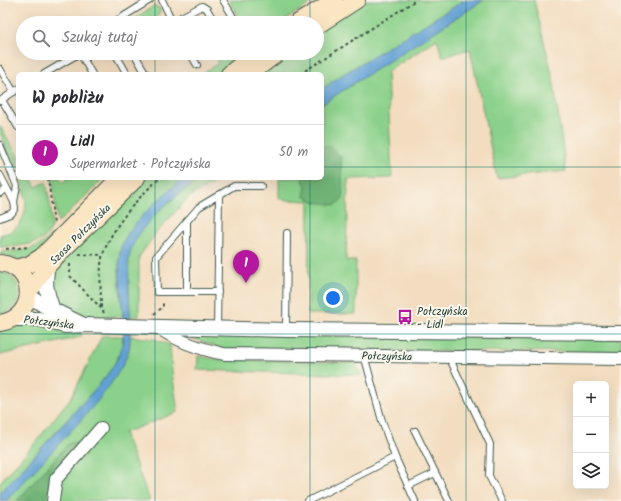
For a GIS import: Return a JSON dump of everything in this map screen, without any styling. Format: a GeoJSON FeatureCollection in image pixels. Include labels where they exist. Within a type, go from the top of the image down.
{"type":"FeatureCollection","features":[{"type":"Feature","properties":{"kind":"main road"},"geometry":{"type":"LineString","coordinates":[[308,16],[334,0]]}},
{"type":"Feature","properties":{"kind":"main road"},"geometry":{"type":"LineString","coordinates":[[324,21],[357,0]]}},
{"type":"Feature","properties":{"kind":"main road"},"geometry":{"type":"LineString","coordinates":[[231,72],[245,60]]}},
{"type":"Feature","properties":{"kind":"main road"},"geometry":{"type":"LineString","coordinates":[[252,72],[269,60]]}},
{"type":"Feature","properties":{"kind":"main road","name":"Szosa Połczyńska"},"geometry":{"type":"LineString","coordinates":[[7,265],[28,265],[41,257],[117,180]]}},
{"type":"Feature","properties":{"kind":"main road","name":"Szosa Połczyńska"},"geometry":{"type":"LineString","coordinates":[[7,321],[21,312],[25,307],[28,294],[48,266],[135,180]]}},
{"type":"Feature","properties":{"kind":"main road"},"geometry":{"type":"LineString","coordinates":[[7,265],[20,273],[25,280],[28,294]]}},
{"type":"Feature","properties":{"kind":"street","name":"Połczyńska"},"geometry":{"type":"LineString","coordinates":[[48,266],[46,288],[53,310]]}},
{"type":"Feature","properties":{"kind":"street","name":"Połczyńska"},"geometry":{"type":"LineString","coordinates":[[28,294],[53,310],[69,316],[84,325]]}},
{"type":"Feature","properties":{"kind":"street","name":"Połczyńska"},"geometry":{"type":"LineString","coordinates":[[7,321],[39,319],[65,326],[84,325],[159,328],[621,333]]}},
{"type":"Feature","properties":{"kind":"street","name":"Połczyńska"},"geometry":{"type":"LineString","coordinates":[[159,328],[181,341],[199,348],[224,354],[621,359]]}},
{"type":"Feature","properties":{"kind":"street"},"geometry":{"type":"LineString","coordinates":[[53,501],[56,479],[101,428]]}},
{"type":"Feature","properties":{"kind":"lane"},"geometry":{"type":"LineString","coordinates":[[124,16],[150,0]]}},
{"type":"Feature","properties":{"kind":"lane"},"geometry":{"type":"LineString","coordinates":[[162,0],[169,16]]}},
{"type":"Feature","properties":{"kind":"lane"},"geometry":{"type":"LineString","coordinates":[[223,0],[232,16]]}},
{"type":"Feature","properties":{"kind":"lane"},"geometry":{"type":"LineString","coordinates":[[182,16],[202,6],[207,9],[211,16]]}},
{"type":"Feature","properties":{"kind":"lane"},"geometry":{"type":"LineString","coordinates":[[56,71],[71,60]]}},
{"type":"Feature","properties":{"kind":"lane"},"geometry":{"type":"LineString","coordinates":[[84,60],[91,72]]}},
{"type":"Feature","properties":{"kind":"lane"},"geometry":{"type":"LineString","coordinates":[[119,60],[126,72]]}},
{"type":"Feature","properties":{"kind":"lane"},"geometry":{"type":"LineString","coordinates":[[138,60],[145,72]]}},
{"type":"Feature","properties":{"kind":"lane"},"geometry":{"type":"LineString","coordinates":[[194,60],[197,65]]}},
{"type":"Feature","properties":{"kind":"lane"},"geometry":{"type":"LineString","coordinates":[[251,72],[252,60]]}},
{"type":"Feature","properties":{"kind":"lane"},"geometry":{"type":"LineString","coordinates":[[0,69],[16,91],[1,100],[16,124]]}},
{"type":"Feature","properties":{"kind":"lane"},"geometry":{"type":"LineString","coordinates":[[0,145],[18,186],[14,202]]}},
{"type":"Feature","properties":{"kind":"lane"},"geometry":{"type":"LineString","coordinates":[[0,176],[14,202],[15,208],[14,211],[0,218]]}},
{"type":"Feature","properties":{"kind":"lane"},"geometry":{"type":"LineString","coordinates":[[218,292],[157,292],[156,257],[199,207],[234,186],[261,186]]}},
{"type":"Feature","properties":{"kind":"lane"},"geometry":{"type":"LineString","coordinates":[[0,193],[7,189]]}},
{"type":"Feature","properties":{"kind":"lane"},"geometry":{"type":"LineString","coordinates":[[217,329],[219,195]]}},
{"type":"Feature","properties":{"kind":"lane"},"geometry":{"type":"LineString","coordinates":[[187,221],[187,292]]}},
{"type":"Feature","properties":{"kind":"lane"},"geometry":{"type":"LineString","coordinates":[[286,330],[287,233]]}},
{"type":"Feature","properties":{"kind":"lane"},"geometry":{"type":"LineString","coordinates":[[364,355],[382,421],[395,457],[415,501]]}},
{"type":"Feature","properties":{"kind":"lane"},"geometry":{"type":"LineString","coordinates":[[449,357],[490,444],[490,476],[502,501]]}},
{"type":"Feature","properties":{"kind":"lane"},"geometry":{"type":"LineString","coordinates":[[415,431],[449,501]]}},
{"type":"Feature","properties":{"kind":"lane"},"geometry":{"type":"LineString","coordinates":[[308,501],[395,457]]}},
{"type":"Feature","properties":{"kind":"lane"},"geometry":{"type":"LineString","coordinates":[[408,486],[435,473]]}},
{"type":"Feature","properties":{"kind":"path"},"geometry":{"type":"LineString","coordinates":[[324,59],[416,0]]}},
{"type":"Feature","properties":{"kind":"path"},"geometry":{"type":"LineString","coordinates":[[303,72],[322,60]]}},
{"type":"Feature","properties":{"kind":"path"},"geometry":{"type":"LineString","coordinates":[[101,308],[103,255],[126,214],[158,180]]}},
{"type":"Feature","properties":{"kind":"path"},"geometry":{"type":"LineString","coordinates":[[76,254],[103,255]]}},
{"type":"Feature","properties":{"kind":"path"},"geometry":{"type":"LineString","coordinates":[[153,314],[163,307],[163,292]]}},
{"type":"Feature","properties":{"kind":"green space"},"geometry":{"type":"Polygon","coordinates":[[[229,0],[316,0],[291,16],[237,16],[229,0]]]}},
{"type":"Feature","properties":{"kind":"green space"},"geometry":{"type":"Polygon","coordinates":[[[366,0],[465,0],[342,75],[324,88],[324,72],[259,72],[275,60],[324,60],[324,26],[366,0]]]}},
{"type":"Feature","properties":{"kind":"green space"},"geometry":{"type":"Polygon","coordinates":[[[484,0],[534,0],[553,78],[566,171],[497,178],[470,49],[442,57],[437,39],[387,72],[392,178],[348,179],[346,261],[356,261],[356,314],[308,314],[309,201],[284,200],[279,198],[279,180],[324,180],[324,103],[484,0]]]}},
{"type":"Feature","properties":{"kind":"green space"},"geometry":{"type":"Polygon","coordinates":[[[154,6],[160,8],[160,12],[157,16],[138,16],[154,6]]]}},
{"type":"Feature","properties":{"kind":"green space"},"geometry":{"type":"Polygon","coordinates":[[[218,60],[237,60],[227,72],[204,72],[217,64],[218,60]]]}},
{"type":"Feature","properties":{"kind":"green space"},"geometry":{"type":"Polygon","coordinates":[[[0,126],[16,153],[16,169],[0,133],[0,126]]]}},
{"type":"Feature","properties":{"kind":"green space"},"geometry":{"type":"Polygon","coordinates":[[[329,145],[341,157],[343,198],[336,205],[315,202],[304,196],[306,186],[303,180],[324,180],[324,146],[329,145]]]}},
{"type":"Feature","properties":{"kind":"green space"},"geometry":{"type":"Polygon","coordinates":[[[21,180],[32,180],[36,187],[46,182],[51,213],[51,229],[48,235],[36,242],[21,246],[0,247],[0,235],[10,232],[22,221],[26,204],[21,180]]]}},
{"type":"Feature","properties":{"kind":"green space"},"geometry":{"type":"Polygon","coordinates":[[[52,180],[62,180],[64,182],[66,180],[102,180],[58,223],[52,180]]]}},
{"type":"Feature","properties":{"kind":"green space"},"geometry":{"type":"Polygon","coordinates":[[[140,180],[181,180],[146,212],[123,243],[120,252],[119,268],[123,316],[104,317],[104,320],[81,316],[62,307],[56,300],[52,291],[52,280],[55,267],[140,180]]]}},
{"type":"Feature","properties":{"kind":"green space"},"geometry":{"type":"Polygon","coordinates":[[[199,180],[219,180],[189,197],[156,233],[139,257],[139,316],[130,317],[128,265],[134,241],[155,215],[184,190],[199,180]]]}},
{"type":"Feature","properties":{"kind":"green space"},"geometry":{"type":"Polygon","coordinates":[[[52,235],[38,254],[22,260],[0,254],[0,252],[28,249],[40,245],[52,235]]]}},
{"type":"Feature","properties":{"kind":"green space"},"geometry":{"type":"Polygon","coordinates":[[[0,271],[14,280],[18,286],[19,293],[18,300],[14,306],[0,315],[0,271]]]}},
{"type":"Feature","properties":{"kind":"green space"},"geometry":{"type":"Polygon","coordinates":[[[30,323],[81,332],[81,337],[0,355],[0,330],[30,323]]]}},
{"type":"Feature","properties":{"kind":"green space"},"geometry":{"type":"Polygon","coordinates":[[[184,334],[621,339],[621,352],[225,350],[184,334]]]}},
{"type":"Feature","properties":{"kind":"green space"},"geometry":{"type":"Polygon","coordinates":[[[102,336],[123,336],[118,357],[111,369],[97,387],[0,493],[0,482],[35,443],[72,396],[102,336]]]}},
{"type":"Feature","properties":{"kind":"green space"},"geometry":{"type":"Polygon","coordinates":[[[130,336],[154,339],[170,345],[172,372],[178,412],[124,433],[150,501],[6,501],[96,402],[115,377],[125,360],[129,349],[130,336]]]}},
{"type":"Feature","properties":{"kind":"green space"},"geometry":{"type":"Polygon","coordinates":[[[198,356],[215,359],[356,363],[361,375],[197,370],[198,356]]]}},
{"type":"Feature","properties":{"kind":"green space"},"geometry":{"type":"Polygon","coordinates":[[[77,442],[75,450],[49,488],[45,501],[17,501],[68,444],[77,442]]]}},
{"type":"Feature","properties":{"kind":"water"},"geometry":{"type":"Polygon","coordinates":[[[465,0],[484,0],[324,103],[324,88],[342,75],[465,0]]]}},
{"type":"Feature","properties":{"kind":"water"},"geometry":{"type":"Polygon","coordinates":[[[181,180],[199,180],[158,212],[147,223],[132,247],[129,258],[130,344],[120,370],[101,397],[78,423],[6,501],[0,501],[0,493],[97,387],[117,360],[122,347],[124,334],[119,268],[121,248],[131,230],[157,201],[181,180]]]}},
{"type":"Feature","properties":{"kind":"place","name":"Lidl"},"geometry":{"type":"Point","coordinates":[246,283]}},
{"type":"Feature","properties":{"kind":"place","name":"Połczyńska - Lidl"},"geometry":{"type":"Point","coordinates":[405,317]}}]}
